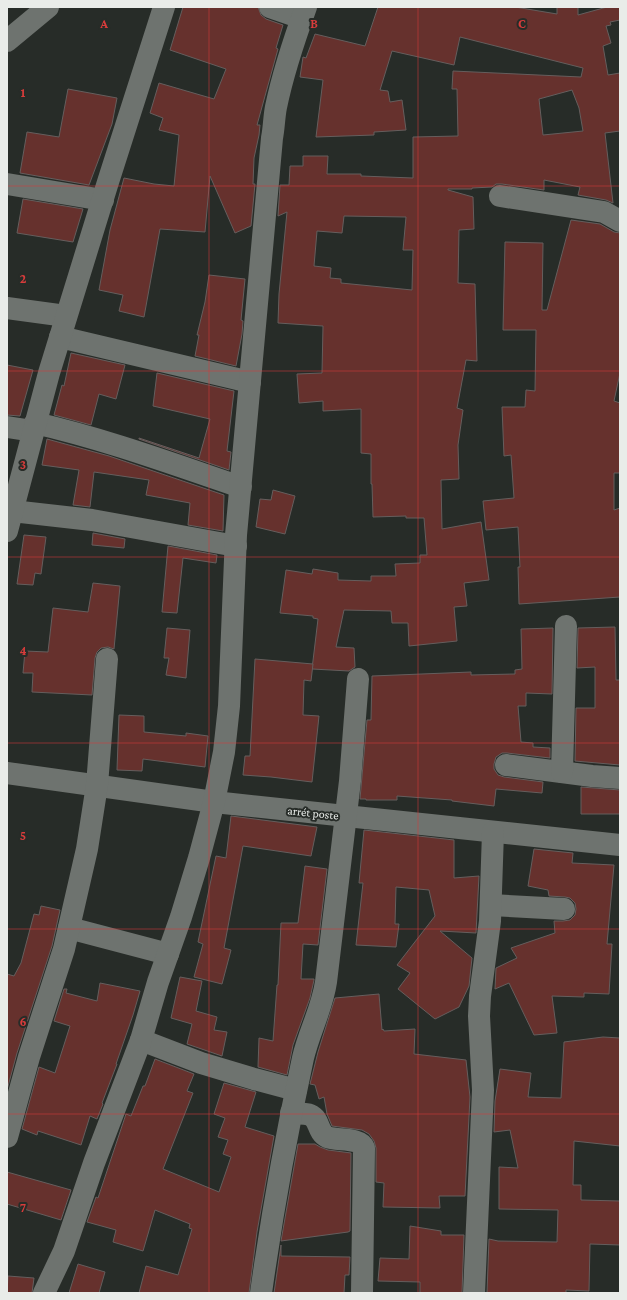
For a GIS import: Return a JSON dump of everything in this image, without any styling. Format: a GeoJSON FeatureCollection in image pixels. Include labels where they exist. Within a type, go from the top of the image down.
{"type":"FeatureCollection","features":[{"type":"Feature","properties":{"kind":"street"},"geometry":{"type":"LineString","coordinates":[[7,41],[48,7]]}},
{"type":"Feature","properties":{"kind":"street"},"geometry":{"type":"LineString","coordinates":[[164,7],[66,316],[34,427],[10,521],[92,520],[236,546]]}},
{"type":"Feature","properties":{"kind":"street"},"geometry":{"type":"LineString","coordinates":[[44,1293],[64,1251],[94,1163],[141,1040],[197,866],[214,802],[224,752],[229,706],[240,487],[276,110],[288,60],[304,12],[270,7]]}},
{"type":"Feature","properties":{"kind":"street"},"geometry":{"type":"LineString","coordinates":[[7,184],[103,200]]}},
{"type":"Feature","properties":{"kind":"street"},"geometry":{"type":"LineString","coordinates":[[500,196],[604,212],[620,221]]}},
{"type":"Feature","properties":{"kind":"street"},"geometry":{"type":"LineString","coordinates":[[7,308],[66,316]]}},
{"type":"Feature","properties":{"kind":"street"},"geometry":{"type":"LineString","coordinates":[[60,337],[250,382]]}},
{"type":"Feature","properties":{"kind":"street"},"geometry":{"type":"LineString","coordinates":[[7,427],[34,427],[73,431],[107,441],[240,487]]}},
{"type":"Feature","properties":{"kind":"street"},"geometry":{"type":"LineString","coordinates":[[562,772],[566,626]]}},
{"type":"Feature","properties":{"kind":"street"},"geometry":{"type":"LineString","coordinates":[[8,1133],[29,1057],[69,928],[87,848],[97,785],[107,659]]}},
{"type":"Feature","properties":{"kind":"street"},"geometry":{"type":"LineString","coordinates":[[261,1293],[291,1113],[306,1047],[324,994],[346,817],[358,679]]}},
{"type":"Feature","properties":{"kind":"street"},"geometry":{"type":"LineString","coordinates":[[506,765],[620,778]]}},
{"type":"Feature","properties":{"kind":"street","name":"arrét poste"},"geometry":{"type":"LineString","coordinates":[[7,773],[214,802],[620,845]]}},
{"type":"Feature","properties":{"kind":"street"},"geometry":{"type":"LineString","coordinates":[[474,1293],[483,1090],[479,1016],[491,905],[493,832]]}},
{"type":"Feature","properties":{"kind":"street"},"geometry":{"type":"LineString","coordinates":[[491,905],[564,909]]}},
{"type":"Feature","properties":{"kind":"street"},"geometry":{"type":"LineString","coordinates":[[69,928],[168,954]]}},
{"type":"Feature","properties":{"kind":"street"},"geometry":{"type":"LineString","coordinates":[[141,1040],[201,1063],[296,1090]]}},
{"type":"Feature","properties":{"kind":"street"},"geometry":{"type":"LineString","coordinates":[[291,1113],[311,1115],[316,1120],[323,1134],[327,1137],[360,1143],[364,1148],[362,1293]]}},
{"type":"Feature","properties":{"kind":"building"},"geometry":{"type":"Polygon","coordinates":[[[183,7],[258,7],[261,15],[266,19],[283,25],[276,48],[278,49],[257,125],[260,125],[254,158],[253,184],[255,184],[251,226],[235,233],[210,176],[205,232],[160,229],[144,317],[119,311],[123,295],[99,290],[110,230],[124,178],[174,186],[179,135],[159,130],[163,118],[150,113],[159,83],[214,99],[226,69],[170,50],[183,7]]]}},
{"type":"Feature","properties":{"kind":"building"},"geometry":{"type":"Polygon","coordinates":[[[378,7],[515,7],[557,14],[557,7],[578,7],[578,15],[607,7],[620,7],[620,20],[610,22],[611,25],[606,26],[611,43],[603,46],[608,75],[620,73],[620,131],[605,133],[613,203],[606,200],[578,195],[580,187],[544,180],[544,190],[502,184],[496,184],[492,187],[472,189],[448,189],[473,197],[474,229],[459,230],[458,283],[475,284],[477,361],[466,360],[457,408],[463,410],[458,445],[459,479],[441,480],[442,529],[481,522],[489,580],[464,583],[467,606],[454,607],[457,641],[409,646],[408,623],[392,623],[391,611],[344,610],[336,647],[354,648],[355,667],[349,671],[312,669],[318,619],[313,618],[313,616],[280,613],[286,570],[312,574],[313,569],[338,573],[338,580],[371,581],[371,576],[396,576],[395,564],[420,563],[420,555],[427,555],[424,518],[406,518],[406,516],[373,517],[371,454],[361,453],[361,409],[323,411],[323,401],[299,403],[297,374],[322,373],[323,326],[278,323],[279,294],[287,212],[278,216],[280,185],[289,185],[290,166],[303,166],[303,156],[328,156],[327,174],[361,174],[361,176],[413,178],[413,137],[458,136],[457,89],[452,89],[453,71],[581,77],[583,68],[460,37],[454,65],[392,51],[380,90],[388,91],[390,102],[402,100],[406,130],[374,132],[374,135],[316,137],[323,80],[300,77],[303,57],[306,58],[315,34],[365,46],[378,7]],[[572,90],[539,99],[543,135],[583,131],[579,108],[572,90]],[[344,216],[342,233],[317,231],[314,266],[331,268],[330,278],[341,279],[341,283],[412,290],[413,250],[403,250],[406,217],[344,216]]]}},
{"type":"Feature","properties":{"kind":"building"},"geometry":{"type":"Polygon","coordinates":[[[68,89],[117,98],[112,124],[89,185],[20,173],[27,132],[59,137],[68,89]]]}},
{"type":"Feature","properties":{"kind":"building"},"geometry":{"type":"Polygon","coordinates":[[[23,199],[83,209],[73,242],[17,233],[23,199]]]}},
{"type":"Feature","properties":{"kind":"building"},"geometry":{"type":"Polygon","coordinates":[[[571,220],[600,224],[614,232],[620,233],[620,373],[614,401],[620,403],[620,473],[614,473],[614,510],[620,508],[620,597],[519,604],[518,567],[520,567],[518,527],[486,530],[483,501],[514,498],[511,455],[504,456],[502,407],[525,407],[526,390],[535,391],[536,330],[503,330],[505,242],[543,243],[542,310],[547,310],[571,220]]]}},
{"type":"Feature","properties":{"kind":"building"},"geometry":{"type":"Polygon","coordinates":[[[209,275],[245,279],[241,320],[243,321],[242,334],[236,366],[195,356],[199,335],[197,335],[205,302],[209,275]]]}},
{"type":"Feature","properties":{"kind":"building"},"geometry":{"type":"Polygon","coordinates":[[[71,353],[125,365],[116,399],[99,394],[91,425],[54,415],[62,385],[64,386],[71,353]]]}},
{"type":"Feature","properties":{"kind":"building"},"geometry":{"type":"Polygon","coordinates":[[[7,365],[33,370],[20,416],[7,415],[7,365]]]}},
{"type":"Feature","properties":{"kind":"building"},"geometry":{"type":"Polygon","coordinates":[[[157,373],[234,391],[227,451],[231,452],[229,470],[139,439],[199,458],[210,419],[153,406],[157,373]]]}},
{"type":"Feature","properties":{"kind":"building"},"geometry":{"type":"Polygon","coordinates":[[[47,439],[109,456],[224,495],[223,531],[188,525],[190,503],[146,495],[149,480],[94,472],[90,507],[73,505],[79,470],[42,465],[47,439]]]}},
{"type":"Feature","properties":{"kind":"building"},"geometry":{"type":"Polygon","coordinates":[[[273,490],[295,496],[285,534],[256,527],[260,499],[271,500],[273,490]]]}},
{"type":"Feature","properties":{"kind":"building"},"geometry":{"type":"Polygon","coordinates":[[[93,533],[125,539],[124,548],[92,545],[93,533]]]}},
{"type":"Feature","properties":{"kind":"building"},"geometry":{"type":"Polygon","coordinates":[[[24,535],[46,537],[41,574],[35,573],[33,585],[17,584],[24,535]]]}},
{"type":"Feature","properties":{"kind":"building"},"geometry":{"type":"Polygon","coordinates":[[[168,546],[217,555],[216,563],[183,558],[177,613],[162,612],[168,546]]]}},
{"type":"Feature","properties":{"kind":"building"},"geometry":{"type":"Polygon","coordinates":[[[93,583],[120,586],[114,649],[108,647],[101,648],[97,652],[95,658],[92,695],[32,692],[33,673],[23,673],[25,651],[48,652],[53,608],[88,612],[93,583]]]}},
{"type":"Feature","properties":{"kind":"building"},"geometry":{"type":"Polygon","coordinates":[[[615,627],[616,680],[620,680],[620,765],[575,761],[576,708],[595,708],[595,667],[577,668],[578,628],[615,627]]]}},
{"type":"Feature","properties":{"kind":"building"},"geometry":{"type":"Polygon","coordinates":[[[167,628],[190,630],[186,678],[166,675],[169,658],[164,658],[167,628]]]}},
{"type":"Feature","properties":{"kind":"building"},"geometry":{"type":"Polygon","coordinates":[[[553,628],[552,694],[526,693],[526,706],[518,706],[521,742],[533,743],[533,747],[550,748],[550,758],[502,753],[496,757],[494,764],[494,769],[498,775],[543,782],[542,793],[496,789],[494,806],[452,800],[397,796],[397,800],[360,799],[367,720],[371,720],[372,676],[471,672],[471,675],[515,674],[515,670],[522,669],[521,629],[553,628]]]}},
{"type":"Feature","properties":{"kind":"building"},"geometry":{"type":"Polygon","coordinates":[[[255,659],[313,664],[311,681],[304,680],[303,715],[319,716],[312,782],[243,775],[245,756],[250,756],[255,659]]]}},
{"type":"Feature","properties":{"kind":"building"},"geometry":{"type":"Polygon","coordinates":[[[119,715],[144,716],[144,732],[186,736],[186,733],[208,736],[205,767],[143,759],[142,771],[117,770],[119,715]]]}},
{"type":"Feature","properties":{"kind":"building"},"geometry":{"type":"Polygon","coordinates":[[[581,787],[620,790],[620,814],[581,814],[581,787]]]}},
{"type":"Feature","properties":{"kind":"building"},"geometry":{"type":"Polygon","coordinates":[[[231,816],[317,827],[311,856],[243,846],[224,948],[231,950],[222,984],[194,977],[203,944],[198,942],[216,856],[226,858],[231,816]]]}},
{"type":"Feature","properties":{"kind":"building"},"geometry":{"type":"Polygon","coordinates":[[[364,830],[454,840],[454,878],[479,876],[476,933],[440,931],[472,958],[469,986],[459,1007],[435,1019],[398,989],[410,973],[397,965],[435,916],[429,890],[396,887],[395,924],[399,924],[396,947],[356,945],[363,883],[359,883],[364,830]]]}},
{"type":"Feature","properties":{"kind":"building"},"geometry":{"type":"Polygon","coordinates":[[[534,849],[573,853],[572,863],[614,865],[607,944],[612,944],[609,994],[584,993],[584,997],[552,996],[557,1033],[534,1035],[509,983],[495,989],[496,968],[517,958],[511,948],[555,933],[554,921],[570,920],[575,915],[576,909],[575,903],[570,898],[549,896],[548,890],[528,886],[534,849]]]}},
{"type":"Feature","properties":{"kind":"building"},"geometry":{"type":"Polygon","coordinates":[[[305,866],[327,869],[318,945],[303,944],[301,979],[314,980],[310,998],[293,1045],[287,1075],[258,1067],[259,1038],[273,1041],[278,985],[281,923],[298,923],[305,866]]]}},
{"type":"Feature","properties":{"kind":"building"},"geometry":{"type":"Polygon","coordinates":[[[41,906],[60,910],[52,946],[17,1053],[7,1090],[7,974],[14,976],[21,963],[34,914],[39,915],[41,906]]]}},
{"type":"Feature","properties":{"kind":"building"},"geometry":{"type":"Polygon","coordinates":[[[180,977],[202,981],[196,1011],[217,1017],[214,1030],[227,1032],[222,1056],[187,1044],[192,1024],[171,1018],[180,977]]]}},
{"type":"Feature","properties":{"kind":"building"},"geometry":{"type":"Polygon","coordinates":[[[100,983],[140,991],[117,1064],[97,1119],[90,1116],[81,1145],[38,1131],[37,1135],[22,1129],[39,1067],[55,1073],[70,1026],[54,1021],[64,989],[67,989],[66,993],[97,1001],[100,983]]]}},
{"type":"Feature","properties":{"kind":"building"},"geometry":{"type":"Polygon","coordinates":[[[379,994],[382,1030],[415,1029],[414,1054],[466,1060],[470,1097],[465,1196],[439,1196],[440,1208],[383,1207],[384,1183],[376,1182],[376,1148],[374,1141],[369,1134],[362,1130],[332,1126],[327,1114],[324,1097],[319,1099],[315,1085],[310,1084],[318,1052],[335,998],[379,994]]]}},
{"type":"Feature","properties":{"kind":"building"},"geometry":{"type":"Polygon","coordinates":[[[603,1037],[620,1038],[620,1146],[574,1141],[573,1185],[581,1185],[581,1200],[620,1201],[620,1245],[590,1244],[589,1291],[566,1290],[566,1293],[487,1293],[489,1239],[498,1241],[557,1242],[558,1210],[499,1209],[499,1167],[518,1168],[510,1130],[494,1132],[495,1101],[500,1069],[531,1073],[528,1097],[561,1098],[564,1042],[603,1037]]]}},
{"type":"Feature","properties":{"kind":"building"},"geometry":{"type":"Polygon","coordinates":[[[155,1059],[194,1074],[187,1091],[193,1093],[163,1169],[219,1192],[231,1157],[223,1154],[228,1140],[218,1137],[225,1118],[214,1114],[224,1083],[256,1092],[245,1127],[274,1136],[257,1232],[249,1293],[139,1293],[146,1266],[178,1275],[192,1229],[189,1228],[190,1224],[155,1210],[143,1251],[113,1242],[116,1230],[87,1222],[96,1197],[98,1198],[126,1114],[131,1116],[143,1086],[145,1086],[155,1059]]]}},
{"type":"Feature","properties":{"kind":"building"},"geometry":{"type":"Polygon","coordinates":[[[298,1144],[315,1144],[328,1150],[351,1153],[350,1231],[281,1241],[298,1144]]]}},
{"type":"Feature","properties":{"kind":"building"},"geometry":{"type":"Polygon","coordinates":[[[7,1172],[71,1190],[61,1220],[7,1204],[7,1172]]]}},
{"type":"Feature","properties":{"kind":"building"},"geometry":{"type":"Polygon","coordinates":[[[410,1226],[441,1231],[441,1235],[464,1235],[462,1293],[420,1293],[420,1282],[378,1281],[380,1258],[409,1259],[410,1226]]]}},
{"type":"Feature","properties":{"kind":"building"},"geometry":{"type":"Polygon","coordinates":[[[281,1245],[281,1256],[350,1257],[349,1275],[345,1275],[344,1293],[274,1293],[281,1245]]]}},
{"type":"Feature","properties":{"kind":"building"},"geometry":{"type":"Polygon","coordinates":[[[78,1264],[105,1272],[99,1293],[69,1293],[78,1264]]]}},
{"type":"Feature","properties":{"kind":"building"},"geometry":{"type":"Polygon","coordinates":[[[8,1276],[34,1278],[32,1293],[7,1293],[8,1276]]]}}]}
